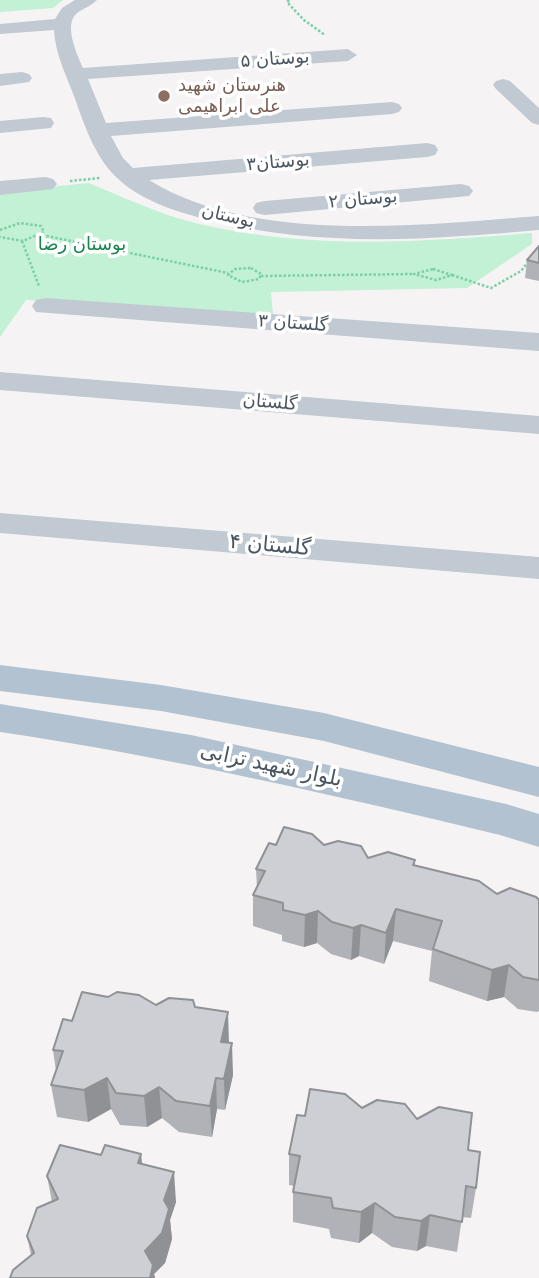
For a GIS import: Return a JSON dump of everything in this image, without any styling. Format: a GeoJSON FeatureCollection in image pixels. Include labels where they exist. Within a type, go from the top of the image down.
{"type":"FeatureCollection","features":[{"type":"Feature","properties":{"kind":"main road"},"geometry":{"type":"LineString","coordinates":[[0,678],[161,698],[324,727],[539,782]]}},
{"type":"Feature","properties":{"kind":"main road","name":"بلوار شهید ترابی"},"geometry":{"type":"LineString","coordinates":[[0,718],[163,743],[288,768],[506,820],[539,831]]}},
{"type":"Feature","properties":{"kind":"street"},"geometry":{"type":"LineString","coordinates":[[0,29],[62,24],[67,12],[88,0]]}},
{"type":"Feature","properties":{"kind":"street","name":"بوستان"},"geometry":{"type":"LineString","coordinates":[[62,24],[64,41],[76,74],[115,163],[144,187],[184,206],[281,229],[371,234],[539,223]]}},
{"type":"Feature","properties":{"kind":"street","name":"بوستان ۵"},"geometry":{"type":"LineString","coordinates":[[76,74],[349,56]]}},
{"type":"Feature","properties":{"kind":"street"},"geometry":{"type":"LineString","coordinates":[[0,80],[22,78]]}},
{"type":"Feature","properties":{"kind":"street"},"geometry":{"type":"LineString","coordinates":[[503,85],[539,119]]}},
{"type":"Feature","properties":{"kind":"street"},"geometry":{"type":"LineString","coordinates":[[375,87],[427,150]]}},
{"type":"Feature","properties":{"kind":"street"},"geometry":{"type":"LineString","coordinates":[[99,130],[401,119]]}},
{"type":"Feature","properties":{"kind":"street"},"geometry":{"type":"LineString","coordinates":[[0,127],[43,123]]}},
{"type":"Feature","properties":{"kind":"street","name":"بوستان۳"},"geometry":{"type":"LineString","coordinates":[[128,175],[427,150]]}},
{"type":"Feature","properties":{"kind":"street","name":"بوستان ۲"},"geometry":{"type":"LineString","coordinates":[[265,208],[461,191],[427,150]]}},
{"type":"Feature","properties":{"kind":"street"},"geometry":{"type":"LineString","coordinates":[[0,188],[45,184]]}},
{"type":"Feature","properties":{"kind":"street","name":"گلستان ۳"},"geometry":{"type":"LineString","coordinates":[[46,306],[539,342]]}},
{"type":"Feature","properties":{"kind":"street","name":"گلستان"},"geometry":{"type":"LineString","coordinates":[[0,381],[539,425]]}},
{"type":"Feature","properties":{"kind":"street","name":"گلستان ۴"},"geometry":{"type":"LineString","coordinates":[[0,523],[539,568]]}},
{"type":"Feature","properties":{"kind":"path"},"geometry":{"type":"LineString","coordinates":[[289,0],[287,2],[304,20],[349,56]]}},
{"type":"Feature","properties":{"kind":"path"},"geometry":{"type":"LineString","coordinates":[[45,184],[128,175]]}},
{"type":"Feature","properties":{"kind":"path"},"geometry":{"type":"LineString","coordinates":[[1,228],[13,224],[35,224],[44,229],[42,235]]}},
{"type":"Feature","properties":{"kind":"path"},"geometry":{"type":"LineString","coordinates":[[0,237],[22,241],[42,235],[228,273],[240,268],[251,268],[260,272],[261,276]]}},
{"type":"Feature","properties":{"kind":"path"},"geometry":{"type":"LineString","coordinates":[[22,241],[46,306]]}},
{"type":"Feature","properties":{"kind":"path"},"geometry":{"type":"LineString","coordinates":[[228,273],[231,280],[241,282],[256,280],[261,276],[414,274],[433,269],[491,288],[521,271],[530,260]]}},
{"type":"Feature","properties":{"kind":"path"},"geometry":{"type":"LineString","coordinates":[[414,274],[436,280],[452,275]]}},
{"type":"Feature","properties":{"kind":"green space"},"geometry":{"type":"Polygon","coordinates":[[[0,0],[63,0],[53,8],[0,12],[0,0]]]}},
{"type":"Feature","properties":{"kind":"green space","name":"بوستان رضا"},"geometry":{"type":"Polygon","coordinates":[[[89,183],[143,206],[199,224],[282,238],[365,242],[532,233],[532,244],[467,288],[271,292],[273,315],[26,300],[0,337],[0,192],[89,183]]]}},
{"type":"Feature","properties":{"kind":"building"},"geometry":{"type":"Polygon","coordinates":[[[539,246],[539,263],[527,260],[539,246]]]}},
{"type":"Feature","properties":{"kind":"building"},"geometry":{"type":"Polygon","coordinates":[[[284,827],[312,834],[324,845],[338,841],[361,846],[368,858],[388,852],[415,860],[413,865],[479,881],[497,894],[510,888],[536,897],[539,900],[539,980],[523,977],[509,965],[492,970],[433,949],[442,921],[396,909],[386,933],[361,925],[353,928],[332,922],[318,911],[305,915],[283,910],[283,903],[253,895],[265,871],[256,869],[269,843],[276,845],[284,827]]]}},
{"type":"Feature","properties":{"kind":"building"},"geometry":{"type":"Polygon","coordinates":[[[82,992],[108,997],[117,992],[139,995],[156,1005],[169,998],[193,1000],[195,1007],[228,1012],[221,1042],[232,1043],[224,1079],[216,1078],[210,1106],[176,1101],[159,1087],[144,1096],[116,1093],[107,1078],[84,1090],[51,1085],[63,1051],[53,1050],[63,1019],[72,1021],[82,992]]]}},
{"type":"Feature","properties":{"kind":"building"},"geometry":{"type":"Polygon","coordinates":[[[310,1089],[345,1094],[362,1108],[377,1100],[405,1104],[417,1119],[439,1107],[472,1113],[468,1150],[480,1152],[476,1188],[466,1186],[462,1222],[430,1215],[421,1221],[395,1217],[375,1203],[361,1212],[333,1208],[331,1198],[293,1192],[300,1156],[289,1154],[297,1115],[305,1116],[310,1089]]]}},
{"type":"Feature","properties":{"kind":"building"},"geometry":{"type":"Polygon","coordinates":[[[60,1145],[101,1155],[105,1145],[141,1154],[138,1163],[174,1172],[164,1200],[169,1209],[162,1233],[145,1251],[153,1265],[150,1278],[10,1278],[13,1270],[34,1253],[27,1236],[37,1208],[58,1199],[47,1176],[60,1145]]]}},
{"type":"Feature","properties":{"kind":"place","name":"هنرستان شهید علی ابراهیمی"},"geometry":{"type":"Point","coordinates":[164,96]}}]}
